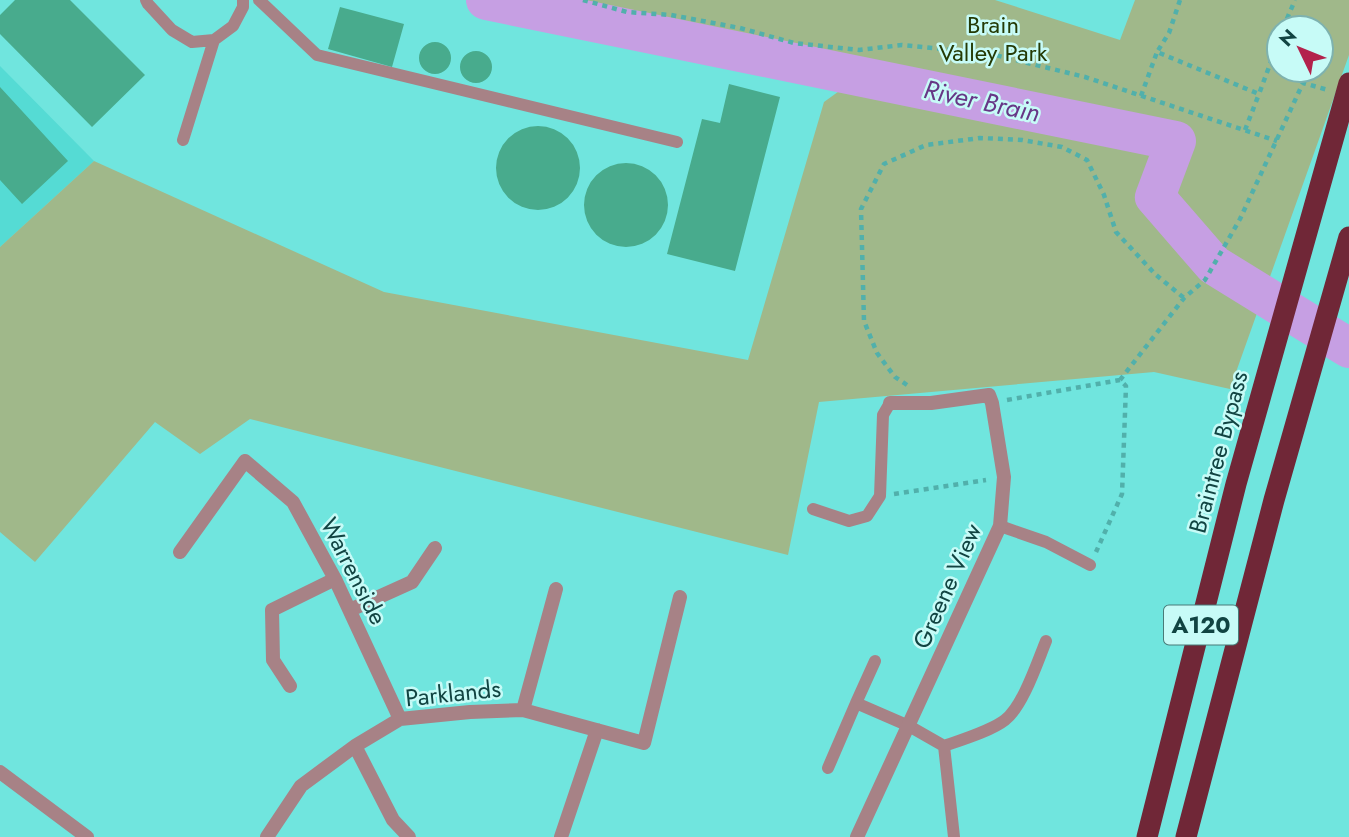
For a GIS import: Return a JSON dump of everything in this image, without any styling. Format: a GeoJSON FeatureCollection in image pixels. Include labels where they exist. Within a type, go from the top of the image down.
{"type":"FeatureCollection","features":[{"type":"Feature","properties":{"kind":"highway","name":"Braintree Bypass"},"geometry":{"type":"LineString","coordinates":[[1147,837],[1236,484],[1347,89]]}},
{"type":"Feature","properties":{"kind":"highway","name":"A120"},"geometry":{"type":"LineString","coordinates":[[1186,837],[1274,500],[1349,237]]}},
{"type":"Feature","properties":{"kind":"street"},"geometry":{"type":"LineString","coordinates":[[890,403],[931,403],[989,395],[992,403]]}},
{"type":"Feature","properties":{"kind":"street","name":"Greene View"},"geometry":{"type":"LineString","coordinates":[[858,837],[1000,526],[1004,477],[992,403]]}},
{"type":"Feature","properties":{"kind":"street","name":"Warrenside"},"geometry":{"type":"LineString","coordinates":[[180,552],[245,461],[293,502],[335,579],[400,719]]}},
{"type":"Feature","properties":{"kind":"street"},"geometry":{"type":"LineString","coordinates":[[350,610],[412,582],[435,548]]}},
{"type":"Feature","properties":{"kind":"street"},"geometry":{"type":"LineString","coordinates":[[290,686],[273,660],[272,610],[335,579]]}},
{"type":"Feature","properties":{"kind":"street"},"geometry":{"type":"LineString","coordinates":[[523,710],[556,589]]}},
{"type":"Feature","properties":{"kind":"street","name":"Parklands"},"geometry":{"type":"LineString","coordinates":[[267,837],[301,786],[355,746],[400,719],[523,710],[644,743],[680,597]]}},
{"type":"Feature","properties":{"kind":"street"},"geometry":{"type":"LineString","coordinates":[[561,837],[597,730]]}},
{"type":"Feature","properties":{"kind":"street"},"geometry":{"type":"LineString","coordinates":[[355,746],[393,820],[409,837]]}},
{"type":"Feature","properties":{"kind":"street"},"geometry":{"type":"LineString","coordinates":[[0,772],[87,837]]}},
{"type":"Feature","properties":{"kind":"lane"},"geometry":{"type":"LineString","coordinates":[[146,0],[172,30],[192,42],[214,40],[233,26],[243,7],[243,0]]}},
{"type":"Feature","properties":{"kind":"lane"},"geometry":{"type":"LineString","coordinates":[[259,0],[317,55],[677,142]]}},
{"type":"Feature","properties":{"kind":"lane"},"geometry":{"type":"LineString","coordinates":[[183,140],[214,40]]}},
{"type":"Feature","properties":{"kind":"lane"},"geometry":{"type":"LineString","coordinates":[[813,509],[849,521],[867,516],[880,496],[883,415],[890,403]]}},
{"type":"Feature","properties":{"kind":"lane"},"geometry":{"type":"LineString","coordinates":[[1000,526],[1046,542],[1090,565]]}},
{"type":"Feature","properties":{"kind":"lane"},"geometry":{"type":"LineString","coordinates":[[856,703],[909,726],[944,746],[966,739],[1005,720],[1018,706],[1046,641]]}},
{"type":"Feature","properties":{"kind":"lane"},"geometry":{"type":"LineString","coordinates":[[828,768],[875,662]]}},
{"type":"Feature","properties":{"kind":"lane"},"geometry":{"type":"LineString","coordinates":[[944,746],[954,837]]}},
{"type":"Feature","properties":{"kind":"path"},"geometry":{"type":"LineString","coordinates":[[583,0],[627,12],[671,15],[740,27],[794,43],[859,50],[902,45],[990,54],[1085,77],[1277,141]]}},
{"type":"Feature","properties":{"kind":"path"},"geometry":{"type":"LineString","coordinates":[[1141,96],[1157,52],[1169,33],[1180,0]]}},
{"type":"Feature","properties":{"kind":"path"},"geometry":{"type":"LineString","coordinates":[[1157,52],[1259,94]]}},
{"type":"Feature","properties":{"kind":"path"},"geometry":{"type":"LineString","coordinates":[[1245,130],[1265,78]]}},
{"type":"Feature","properties":{"kind":"path"},"geometry":{"type":"LineString","coordinates":[[992,403],[1120,380],[1184,298],[1205,280],[1240,219],[1303,83],[1347,89]]}},
{"type":"Feature","properties":{"kind":"path"},"geometry":{"type":"LineString","coordinates":[[931,403],[895,377],[877,353],[864,321],[862,264],[862,209],[884,164],[926,145],[980,138],[1022,140],[1062,147],[1087,160],[1104,195],[1116,232],[1155,274],[1184,298]]}},
{"type":"Feature","properties":{"kind":"path"},"geometry":{"type":"LineString","coordinates":[[1090,565],[1122,494],[1126,386],[1120,380]]}},
{"type":"Feature","properties":{"kind":"path"},"geometry":{"type":"LineString","coordinates":[[880,496],[1004,477]]}},
{"type":"Feature","properties":{"kind":"shaded area"},"geometry":{"type":"Polygon","coordinates":[[[0,66],[94,161],[0,247],[0,66]]]}},
{"type":"Feature","properties":{"kind":"green space","name":"Brain Valley Park"},"geometry":{"type":"Polygon","coordinates":[[[552,0],[995,0],[1120,40],[1135,0],[1349,0],[1349,55],[1230,389],[1154,372],[819,402],[788,555],[250,419],[200,454],[155,422],[35,562],[0,532],[0,247],[94,161],[384,292],[748,360],[824,102],[878,63],[811,56],[604,15],[552,0]]]}},
{"type":"Feature","properties":{"kind":"building"},"geometry":{"type":"Polygon","coordinates":[[[15,0],[70,0],[145,75],[92,127],[0,34],[0,15],[15,0]]]}},
{"type":"Feature","properties":{"kind":"building"},"geometry":{"type":"Polygon","coordinates":[[[340,7],[404,24],[392,67],[328,49],[340,7]]]}},
{"type":"Feature","properties":{"kind":"building"},"geometry":{"type":"Polygon","coordinates":[[[435,42],[446,47],[451,58],[446,69],[435,74],[424,69],[419,58],[424,47],[435,42]]]}},
{"type":"Feature","properties":{"kind":"building"},"geometry":{"type":"Polygon","coordinates":[[[476,51],[487,56],[492,67],[487,78],[476,83],[465,78],[460,67],[465,56],[476,51]]]}},
{"type":"Feature","properties":{"kind":"building"},"geometry":{"type":"Polygon","coordinates":[[[729,84],[780,97],[735,271],[667,254],[702,119],[720,123],[729,84]]]}},
{"type":"Feature","properties":{"kind":"building"},"geometry":{"type":"Polygon","coordinates":[[[0,87],[68,161],[22,204],[0,180],[0,87]]]}},
{"type":"Feature","properties":{"kind":"building"},"geometry":{"type":"Polygon","coordinates":[[[538,126],[554,129],[568,138],[577,152],[580,168],[577,184],[568,198],[554,207],[538,210],[522,207],[508,198],[499,184],[496,168],[499,152],[508,138],[522,129],[538,126]]]}},
{"type":"Feature","properties":{"kind":"building"},"geometry":{"type":"Polygon","coordinates":[[[626,163],[642,166],[656,175],[665,189],[668,205],[665,221],[656,235],[642,244],[626,247],[610,244],[596,235],[587,221],[584,205],[587,189],[596,175],[610,166],[626,163]]]}},
{"type":"Feature","properties":{"kind":"waterway","name":"River Brain"},"geometry":{"type":"LineString","coordinates":[[486,0],[1176,141],[1155,197],[1214,265],[1349,348]]}}]}
